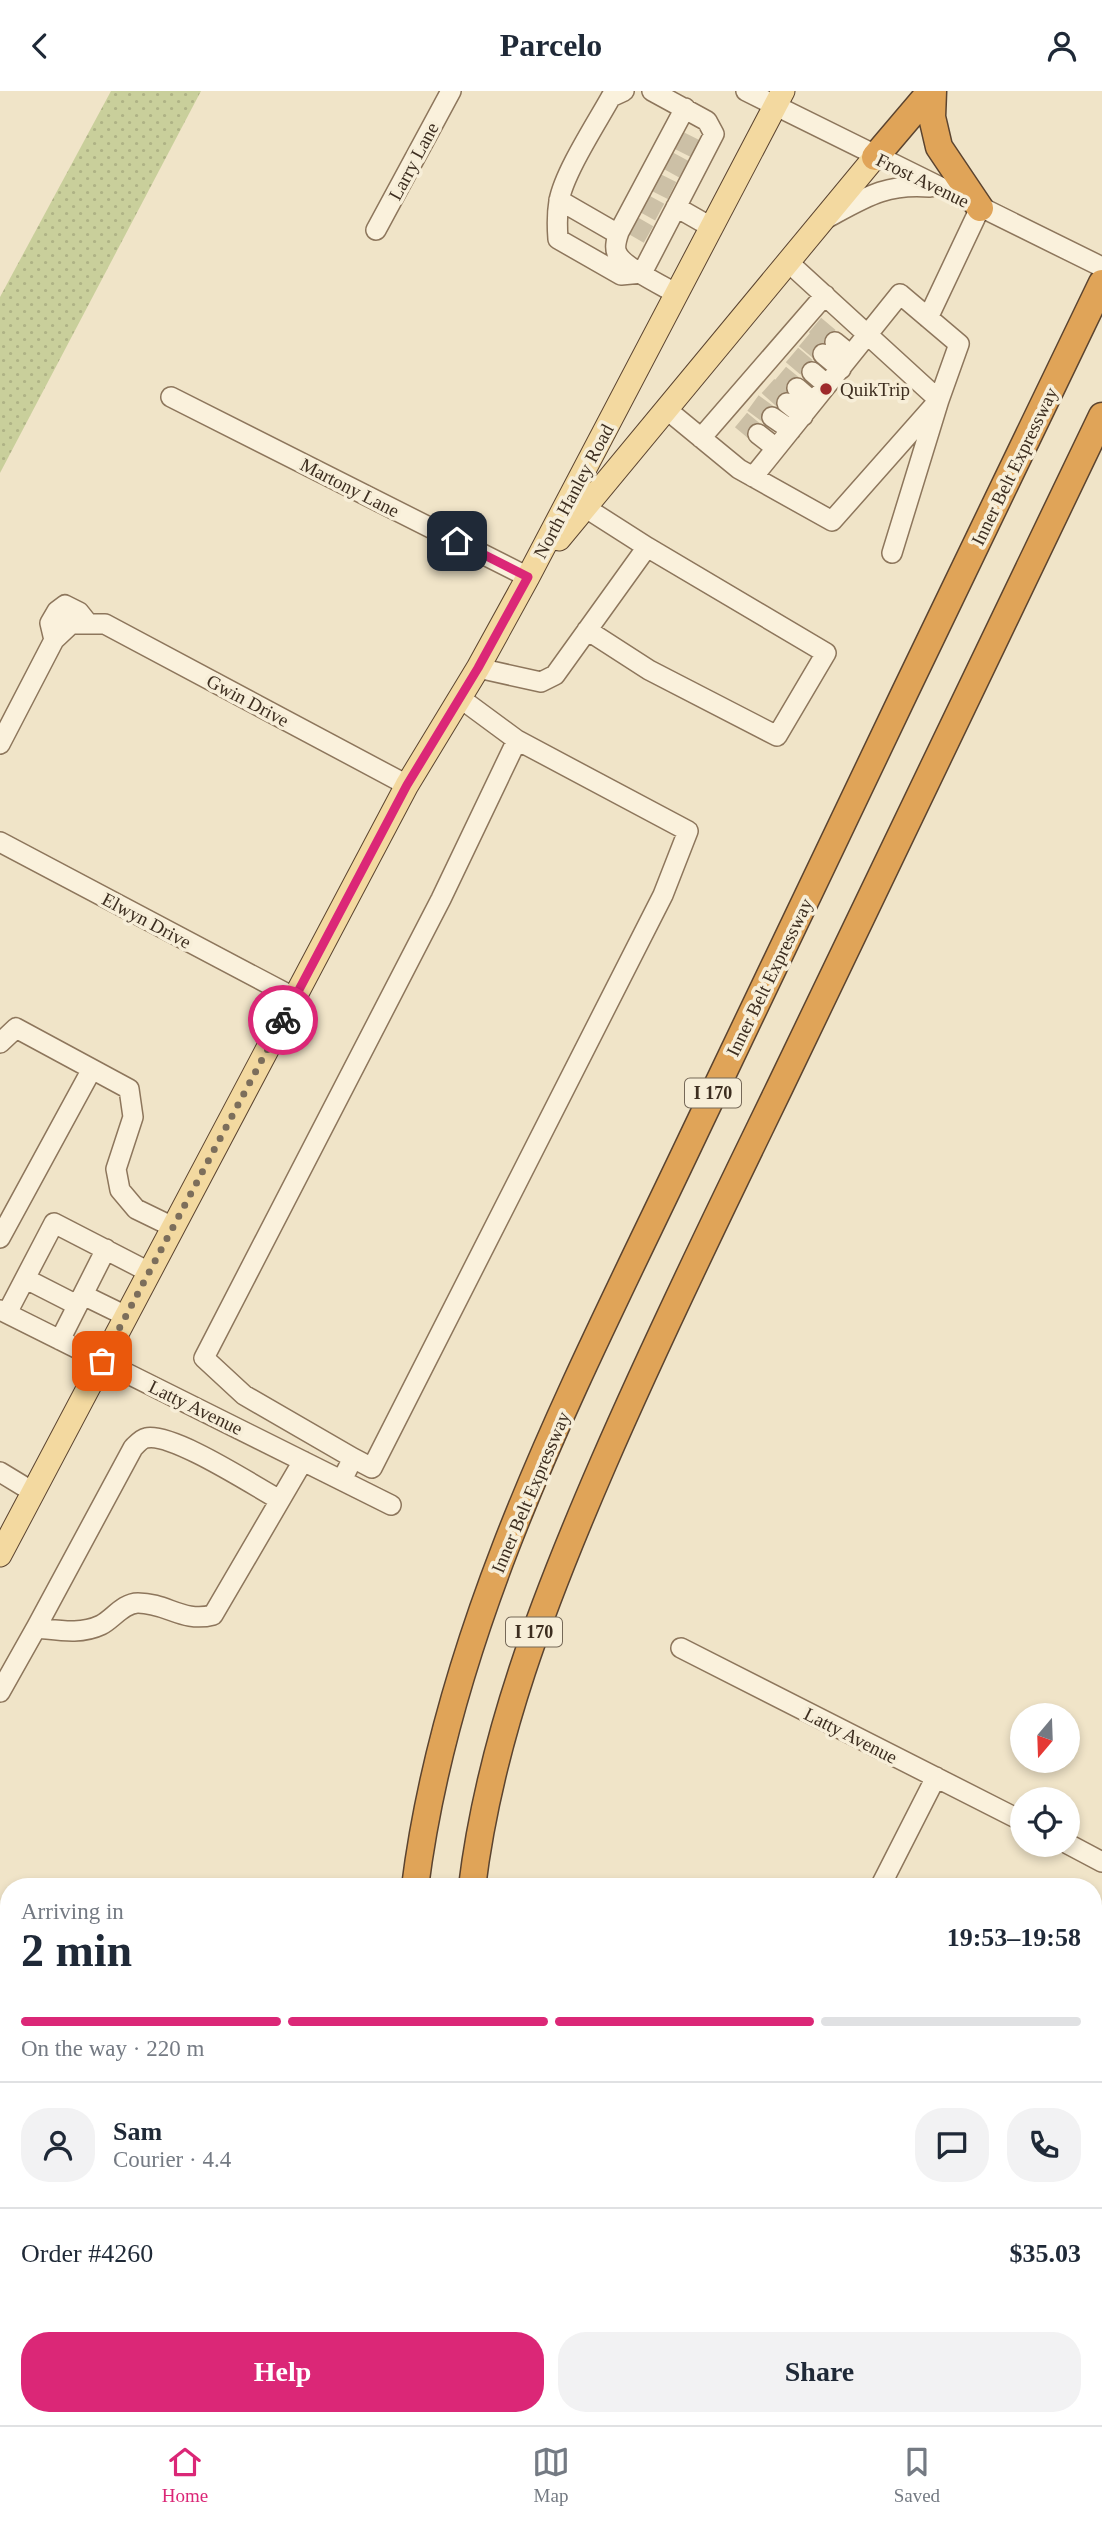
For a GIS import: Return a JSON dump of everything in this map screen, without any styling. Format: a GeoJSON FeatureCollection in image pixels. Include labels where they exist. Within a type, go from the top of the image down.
{"type":"FeatureCollection","features":[{"type":"Feature","properties":{"kind":"highway"},"geometry":{"type":"LineString","coordinates":[[875,157],[932,91]]}},
{"type":"Feature","properties":{"kind":"highway"},"geometry":{"type":"LineString","coordinates":[[932,91],[932,117],[939,147],[980,208]]}},
{"type":"Feature","properties":{"kind":"highway","name":"Inner Belt Expressway"},"geometry":{"type":"LineString","coordinates":[[416,1878],[428,1805],[454,1697],[493,1582],[537,1472],[628,1271],[1102,283]]}},
{"type":"Feature","properties":{"kind":"highway","name":"I 170"},"geometry":{"type":"LineString","coordinates":[[473,1878],[484,1813],[516,1688],[536,1627],[584,1508],[662,1333],[1102,416]]}},
{"type":"Feature","properties":{"kind":"main road","name":"North Hanley Road"},"geometry":{"type":"LineString","coordinates":[[0,1555],[407,785],[478,668],[528,577],[578,503],[677,294],[779,99]]}},
{"type":"Feature","properties":{"kind":"main road"},"geometry":{"type":"LineString","coordinates":[[578,503],[666,409],[875,157]]}},
{"type":"Feature","properties":{"kind":"street","name":"Larry Lane"},"geometry":{"type":"LineString","coordinates":[[376,230],[451,91]]}},
{"type":"Feature","properties":{"kind":"street"},"geometry":{"type":"LineString","coordinates":[[624,91],[611,97],[565,183],[559,200],[558,239],[621,275],[642,273]]}},
{"type":"Feature","properties":{"kind":"street"},"geometry":{"type":"LineString","coordinates":[[642,273],[656,239],[713,134],[707,121],[652,91]]}},
{"type":"Feature","properties":{"kind":"street","name":"Frost Avenue"},"geometry":{"type":"LineString","coordinates":[[746,91],[779,99],[875,157],[1102,267]]}},
{"type":"Feature","properties":{"kind":"street"},"geometry":{"type":"LineString","coordinates":[[677,294],[625,263],[617,254],[616,244],[674,138],[685,108]]}},
{"type":"Feature","properties":{"kind":"street"},"geometry":{"type":"LineString","coordinates":[[821,222],[876,192],[907,185],[938,187]]}},
{"type":"Feature","properties":{"kind":"street"},"geometry":{"type":"LineString","coordinates":[[559,200],[625,226]]}},
{"type":"Feature","properties":{"kind":"street"},"geometry":{"type":"LineString","coordinates":[[674,206],[711,227]]}},
{"type":"Feature","properties":{"kind":"street"},"geometry":{"type":"LineString","coordinates":[[928,318],[980,208]]}},
{"type":"Feature","properties":{"kind":"street"},"geometry":{"type":"LineString","coordinates":[[788,262],[939,400]]}},
{"type":"Feature","properties":{"kind":"street"},"geometry":{"type":"LineString","coordinates":[[701,438],[740,406],[805,328],[825,295]]}},
{"type":"Feature","properties":{"kind":"street"},"geometry":{"type":"LineString","coordinates":[[772,417],[798,408],[827,385],[900,295],[959,344],[892,553]]}},
{"type":"Feature","properties":{"kind":"street"},"geometry":{"type":"LineString","coordinates":[[829,348],[846,362]]}},
{"type":"Feature","properties":{"kind":"street"},"geometry":{"type":"LineString","coordinates":[[812,372],[827,385]]}},
{"type":"Feature","properties":{"kind":"street","name":"Martony Lane"},"geometry":{"type":"LineString","coordinates":[[172,397],[528,577]]}},
{"type":"Feature","properties":{"kind":"street"},"geometry":{"type":"LineString","coordinates":[[666,409],[739,469],[832,521],[939,400]]}},
{"type":"Feature","properties":{"kind":"street"},"geometry":{"type":"LineString","coordinates":[[753,477],[776,448],[798,408]]}},
{"type":"Feature","properties":{"kind":"street"},"geometry":{"type":"LineString","coordinates":[[758,434],[776,448]]}},
{"type":"Feature","properties":{"kind":"street"},"geometry":{"type":"LineString","coordinates":[[578,503],[826,653],[777,736],[649,670],[587,629]]}},
{"type":"Feature","properties":{"kind":"street"},"geometry":{"type":"LineString","coordinates":[[478,668],[541,682],[555,675],[647,547]]}},
{"type":"Feature","properties":{"kind":"street","name":"Gwin Drive"},"geometry":{"type":"LineString","coordinates":[[0,744],[54,640],[79,623],[105,624],[407,785]]}},
{"type":"Feature","properties":{"kind":"street"},"geometry":{"type":"LineString","coordinates":[[460,698],[517,740],[688,831],[663,895],[372,1468],[244,1395],[204,1358],[441,898],[517,740]]}},
{"type":"Feature","properties":{"kind":"street","name":"Elwyn Drive"},"geometry":{"type":"LineString","coordinates":[[0,842],[295,998]]}},
{"type":"Feature","properties":{"kind":"street"},"geometry":{"type":"LineString","coordinates":[[0,1043],[16,1028],[129,1089],[133,1117],[116,1169],[120,1190],[136,1209],[173,1227]]}},
{"type":"Feature","properties":{"kind":"street"},"geometry":{"type":"LineString","coordinates":[[0,1238],[92,1069]]}},
{"type":"Feature","properties":{"kind":"street"},"geometry":{"type":"LineString","coordinates":[[3,1312],[26,1279],[54,1223],[149,1272]]}},
{"type":"Feature","properties":{"kind":"street"},"geometry":{"type":"LineString","coordinates":[[60,1340],[106,1249]]}},
{"type":"Feature","properties":{"kind":"street"},"geometry":{"type":"LineString","coordinates":[[26,1279],[125,1316]]}},
{"type":"Feature","properties":{"kind":"street","name":"Latty Avenue"},"geometry":{"type":"LineString","coordinates":[[3,1312],[391,1505]]}},
{"type":"Feature","properties":{"kind":"street"},"geometry":{"type":"LineString","coordinates":[[0,1692],[133,1448],[143,1438],[155,1437],[181,1445],[280,1500]]}},
{"type":"Feature","properties":{"kind":"street"},"geometry":{"type":"LineString","coordinates":[[342,1480],[353,1458]]}},
{"type":"Feature","properties":{"kind":"street"},"geometry":{"type":"LineString","coordinates":[[36,1628],[81,1632],[103,1624],[135,1602],[162,1607],[188,1618],[212,1615],[303,1461]]}},
{"type":"Feature","properties":{"kind":"street"},"geometry":{"type":"LineString","coordinates":[[0,1472],[33,1492]]}},
{"type":"Feature","properties":{"kind":"street","name":"Latty Avenue"},"geometry":{"type":"LineString","coordinates":[[681,1648],[1010,1815]]}},
{"type":"Feature","properties":{"kind":"street"},"geometry":{"type":"LineString","coordinates":[[885,1878],[936,1777]]}},
{"type":"Feature","properties":{"kind":"street"},"geometry":{"type":"LineString","coordinates":[[1080,1850],[1102,1862]]}},
{"type":"Feature","properties":{"kind":"green space"},"geometry":{"type":"Polygon","coordinates":[[[111,91],[201,91],[0,473],[0,297],[111,91]]]}},
{"type":"Feature","properties":{"kind":"tunnel"},"geometry":{"type":"LineString","coordinates":[[678,140],[700,151]]}},
{"type":"Feature","properties":{"kind":"tunnel"},"geometry":{"type":"LineString","coordinates":[[667,160],[689,172]]}},
{"type":"Feature","properties":{"kind":"tunnel"},"geometry":{"type":"LineString","coordinates":[[655,182],[677,193]]}},
{"type":"Feature","properties":{"kind":"tunnel"},"geometry":{"type":"LineString","coordinates":[[643,203],[665,215]]}},
{"type":"Feature","properties":{"kind":"tunnel"},"geometry":{"type":"LineString","coordinates":[[632,225],[653,237]]}},
{"type":"Feature","properties":{"kind":"tunnel"},"geometry":{"type":"LineString","coordinates":[[815,325],[835,342]]}},
{"type":"Feature","properties":{"kind":"tunnel"},"geometry":{"type":"LineString","coordinates":[[805,339],[823,354]]}},
{"type":"Feature","properties":{"kind":"tunnel"},"geometry":{"type":"LineString","coordinates":[[792,355],[812,372]]}},
{"type":"Feature","properties":{"kind":"tunnel"},"geometry":{"type":"LineString","coordinates":[[780,374],[797,388]]}},
{"type":"Feature","properties":{"kind":"tunnel"},"geometry":{"type":"LineString","coordinates":[[768,386],[787,403]]}},
{"type":"Feature","properties":{"kind":"tunnel"},"geometry":{"type":"LineString","coordinates":[[753,403],[772,417]]}},
{"type":"Feature","properties":{"kind":"tunnel"},"geometry":{"type":"LineString","coordinates":[[741,420],[758,434]]}},
{"type":"Feature","properties":{"kind":"way so far"},"geometry":{"type":"LineString","coordinates":[[102,1361],[283,1020]]}},
{"type":"Feature","properties":{"kind":"place","name":"QuikTrip"},"geometry":{"type":"Point","coordinates":[826,389]}},
{"type":"Feature","properties":{"kind":"route"},"geometry":{"type":"LineString","coordinates":[[283,1020],[407,785],[478,668],[528,577],[457,541]]}}]}
